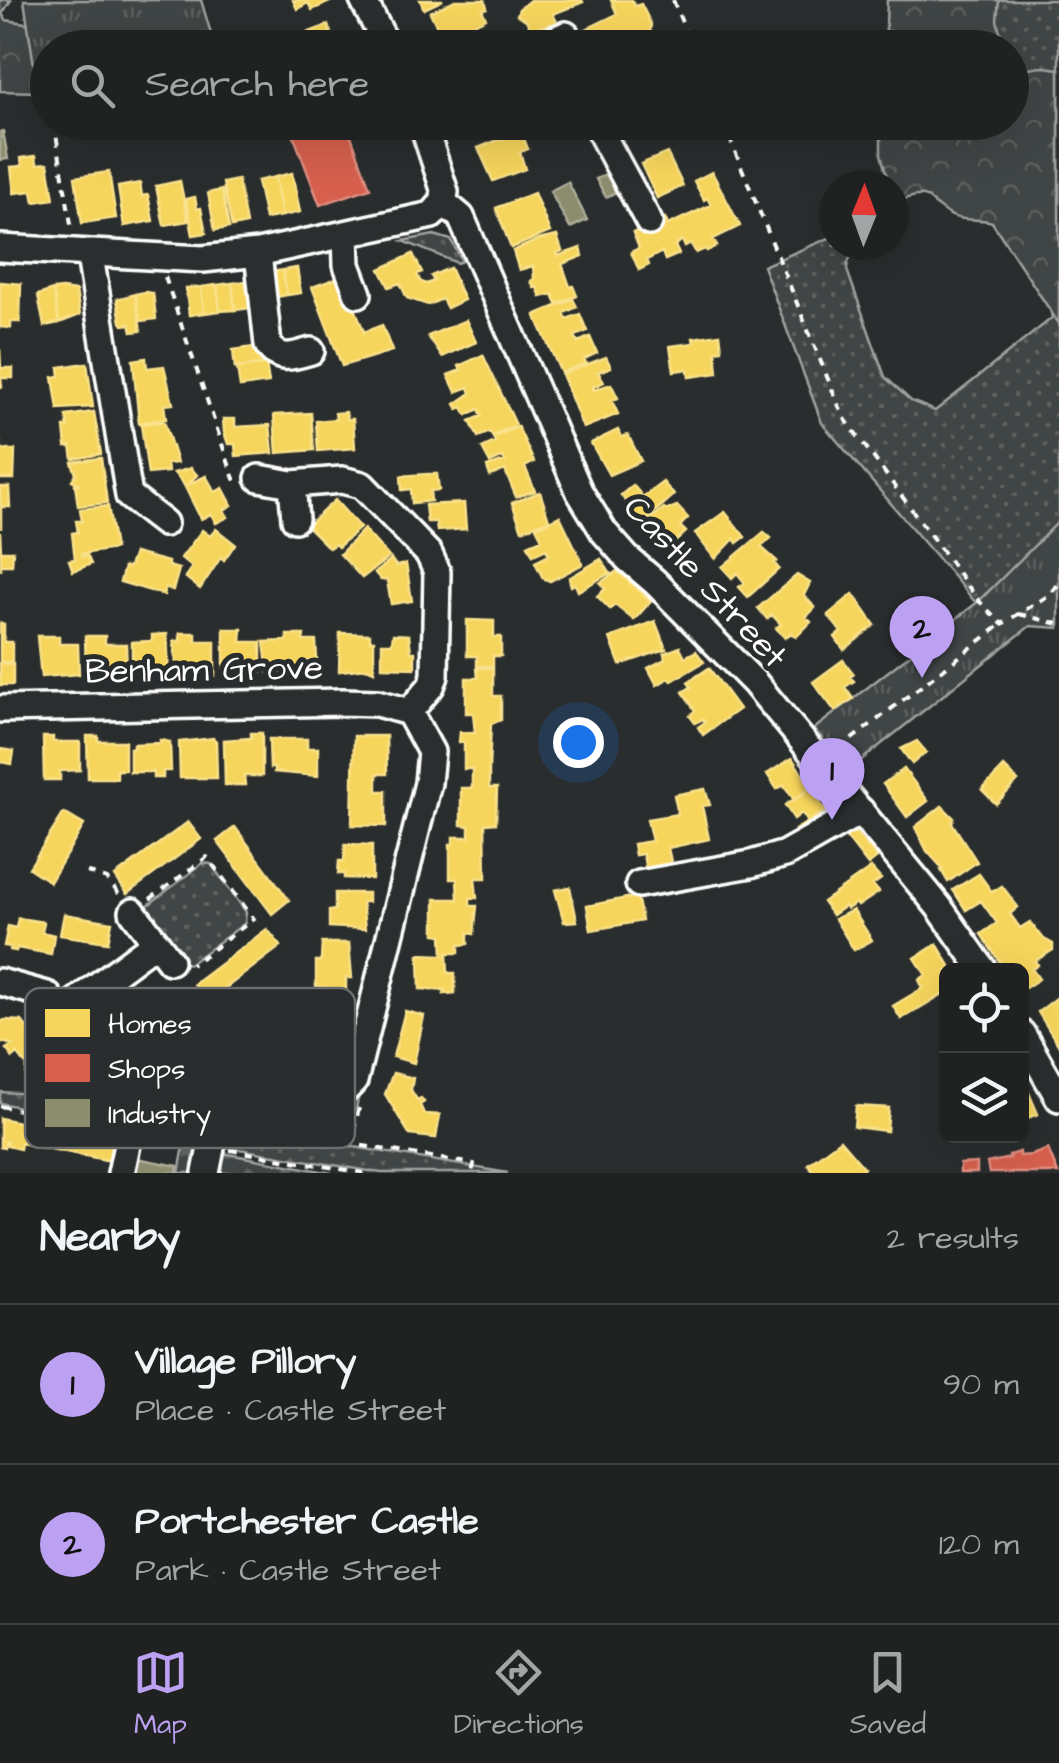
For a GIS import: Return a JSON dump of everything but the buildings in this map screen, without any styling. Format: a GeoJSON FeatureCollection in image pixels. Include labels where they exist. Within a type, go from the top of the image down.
{"type":"FeatureCollection","features":[{"type":"Feature","properties":{"kind":"street"},"geometry":{"type":"LineString","coordinates":[[363,0],[379,30]]}},
{"type":"Feature","properties":{"kind":"street"},"geometry":{"type":"LineString","coordinates":[[0,248],[204,260],[258,253],[432,215],[443,202],[444,183],[429,140]]}},
{"type":"Feature","properties":{"kind":"street"},"geometry":{"type":"LineString","coordinates":[[604,140],[648,222]]}},
{"type":"Feature","properties":{"kind":"street","name":"Castle Street"},"geometry":{"type":"LineString","coordinates":[[443,202],[461,217],[578,490],[604,532],[755,683],[939,908],[979,963]]}},
{"type":"Feature","properties":{"kind":"street"},"geometry":{"type":"LineString","coordinates":[[346,235],[347,265],[358,294]]}},
{"type":"Feature","properties":{"kind":"street"},"geometry":{"type":"LineString","coordinates":[[258,253],[268,345],[280,356],[311,352]]}},
{"type":"Feature","properties":{"kind":"street"},"geometry":{"type":"LineString","coordinates":[[83,255],[129,496],[164,523]]}},
{"type":"Feature","properties":{"kind":"street"},"geometry":{"type":"LineString","coordinates":[[260,478],[292,484],[342,480],[362,485],[428,554],[437,572],[435,676],[408,712],[431,752],[428,783],[355,1078]]}},
{"type":"Feature","properties":{"kind":"street"},"geometry":{"type":"LineString","coordinates":[[292,484],[295,518]]}},
{"type":"Feature","properties":{"kind":"street","name":"Benham Grove"},"geometry":{"type":"LineString","coordinates":[[0,710],[343,702],[377,703],[408,712]]}},
{"type":"Feature","properties":{"kind":"street"},"geometry":{"type":"LineString","coordinates":[[639,884],[771,858],[798,848],[861,811]]}},
{"type":"Feature","properties":{"kind":"street"},"geometry":{"type":"LineString","coordinates":[[102,988],[163,952],[133,912]]}},
{"type":"Feature","properties":{"kind":"street"},"geometry":{"type":"LineString","coordinates":[[0,982],[28,988]]}},
{"type":"Feature","properties":{"kind":"street"},"geometry":{"type":"LineString","coordinates":[[1029,1046],[1059,1098]]}},
{"type":"Feature","properties":{"kind":"street"},"geometry":{"type":"LineString","coordinates":[[122,1173],[127,1148]]}},
{"type":"Feature","properties":{"kind":"street"},"geometry":{"type":"LineString","coordinates":[[206,1173],[211,1148]]}},
{"type":"Feature","properties":{"kind":"path"},"geometry":{"type":"LineString","coordinates":[[673,0],[685,30]]}},
{"type":"Feature","properties":{"kind":"path"},"geometry":{"type":"LineString","coordinates":[[58,140],[83,255]]}},
{"type":"Feature","properties":{"kind":"path"},"geometry":{"type":"LineString","coordinates":[[730,140],[844,416],[979,601],[1002,624]]}},
{"type":"Feature","properties":{"kind":"path"},"geometry":{"type":"LineString","coordinates":[[159,259],[234,479],[260,478]]}},
{"type":"Feature","properties":{"kind":"path"},"geometry":{"type":"LineString","coordinates":[[820,762],[1002,624],[1051,594],[1059,583]]}},
{"type":"Feature","properties":{"kind":"path"},"geometry":{"type":"LineString","coordinates":[[1020,614],[1059,624]]}},
{"type":"Feature","properties":{"kind":"path"},"geometry":{"type":"LineString","coordinates":[[86,872],[106,879],[133,912],[207,857],[254,919],[180,973],[163,952]]}},
{"type":"Feature","properties":{"kind":"path"},"geometry":{"type":"LineString","coordinates":[[355,1127],[360,1105]]}},
{"type":"Feature","properties":{"kind":"path"},"geometry":{"type":"LineString","coordinates":[[0,1106],[25,1111]]}},
{"type":"Feature","properties":{"kind":"path"},"geometry":{"type":"LineString","coordinates":[[355,1145],[474,1164],[472,1173]]}},
{"type":"Feature","properties":{"kind":"path"},"geometry":{"type":"LineString","coordinates":[[217,1148],[364,1173]]}},
{"type":"Feature","properties":{"kind":"green space"},"geometry":{"type":"Polygon","coordinates":[[[0,0],[11,0],[2,14],[6,20],[32,24],[30,92],[0,91],[0,0]]]}},
{"type":"Feature","properties":{"kind":"green space"},"geometry":{"type":"Polygon","coordinates":[[[24,0],[201,0],[210,30],[30,30],[30,39],[24,0]]]}},
{"type":"Feature","properties":{"kind":"green space"},"geometry":{"type":"Polygon","coordinates":[[[887,0],[999,0],[1000,30],[886,30],[887,0]]]}},
{"type":"Feature","properties":{"kind":"green space"},"geometry":{"type":"Polygon","coordinates":[[[889,0],[1059,0],[1059,525],[976,603],[822,423],[763,266],[819,242],[819,260],[850,260],[847,270],[885,377],[911,401],[935,411],[1052,318],[1016,140],[1029,140],[1029,30],[893,30],[889,0]]]}},
{"type":"Feature","properties":{"kind":"green space"},"geometry":{"type":"Polygon","coordinates":[[[1029,68],[1059,69],[1059,324],[992,222],[957,218],[923,196],[909,198],[909,170],[885,170],[881,154],[881,140],[1029,140],[1029,68]]]}},
{"type":"Feature","properties":{"kind":"green space"},"geometry":{"type":"Polygon","coordinates":[[[434,235],[451,240],[462,261],[457,263],[403,241],[434,235]]]}},
{"type":"Feature","properties":{"kind":"green space"},"geometry":{"type":"Polygon","coordinates":[[[1059,521],[1059,628],[1030,626],[849,770],[814,729],[979,601],[1059,521]]]}},
{"type":"Feature","properties":{"kind":"green space"},"geometry":{"type":"Polygon","coordinates":[[[203,863],[211,864],[246,912],[245,923],[189,964],[177,961],[143,909],[203,863]]]}},
{"type":"Feature","properties":{"kind":"green space"},"geometry":{"type":"Polygon","coordinates":[[[362,1081],[355,1114],[355,1084],[362,1081]]]}},
{"type":"Feature","properties":{"kind":"green space"},"geometry":{"type":"Polygon","coordinates":[[[0,1092],[25,1093],[25,1108],[0,1103],[0,1092]]]}},
{"type":"Feature","properties":{"kind":"green space"},"geometry":{"type":"Polygon","coordinates":[[[355,1147],[508,1173],[381,1173],[233,1148],[355,1147]]]}},
{"type":"Feature","properties":{"kind":"green space"},"geometry":{"type":"Polygon","coordinates":[[[184,1148],[195,1148],[332,1173],[179,1173],[184,1148]]]}},
{"type":"Feature","properties":{"kind":"place","name":"Portchester Castle"},"geometry":{"type":"Point","coordinates":[922,678]}},
{"type":"Feature","properties":{"kind":"place","name":"Village Pillory"},"geometry":{"type":"Point","coordinates":[832,820]}}]}
